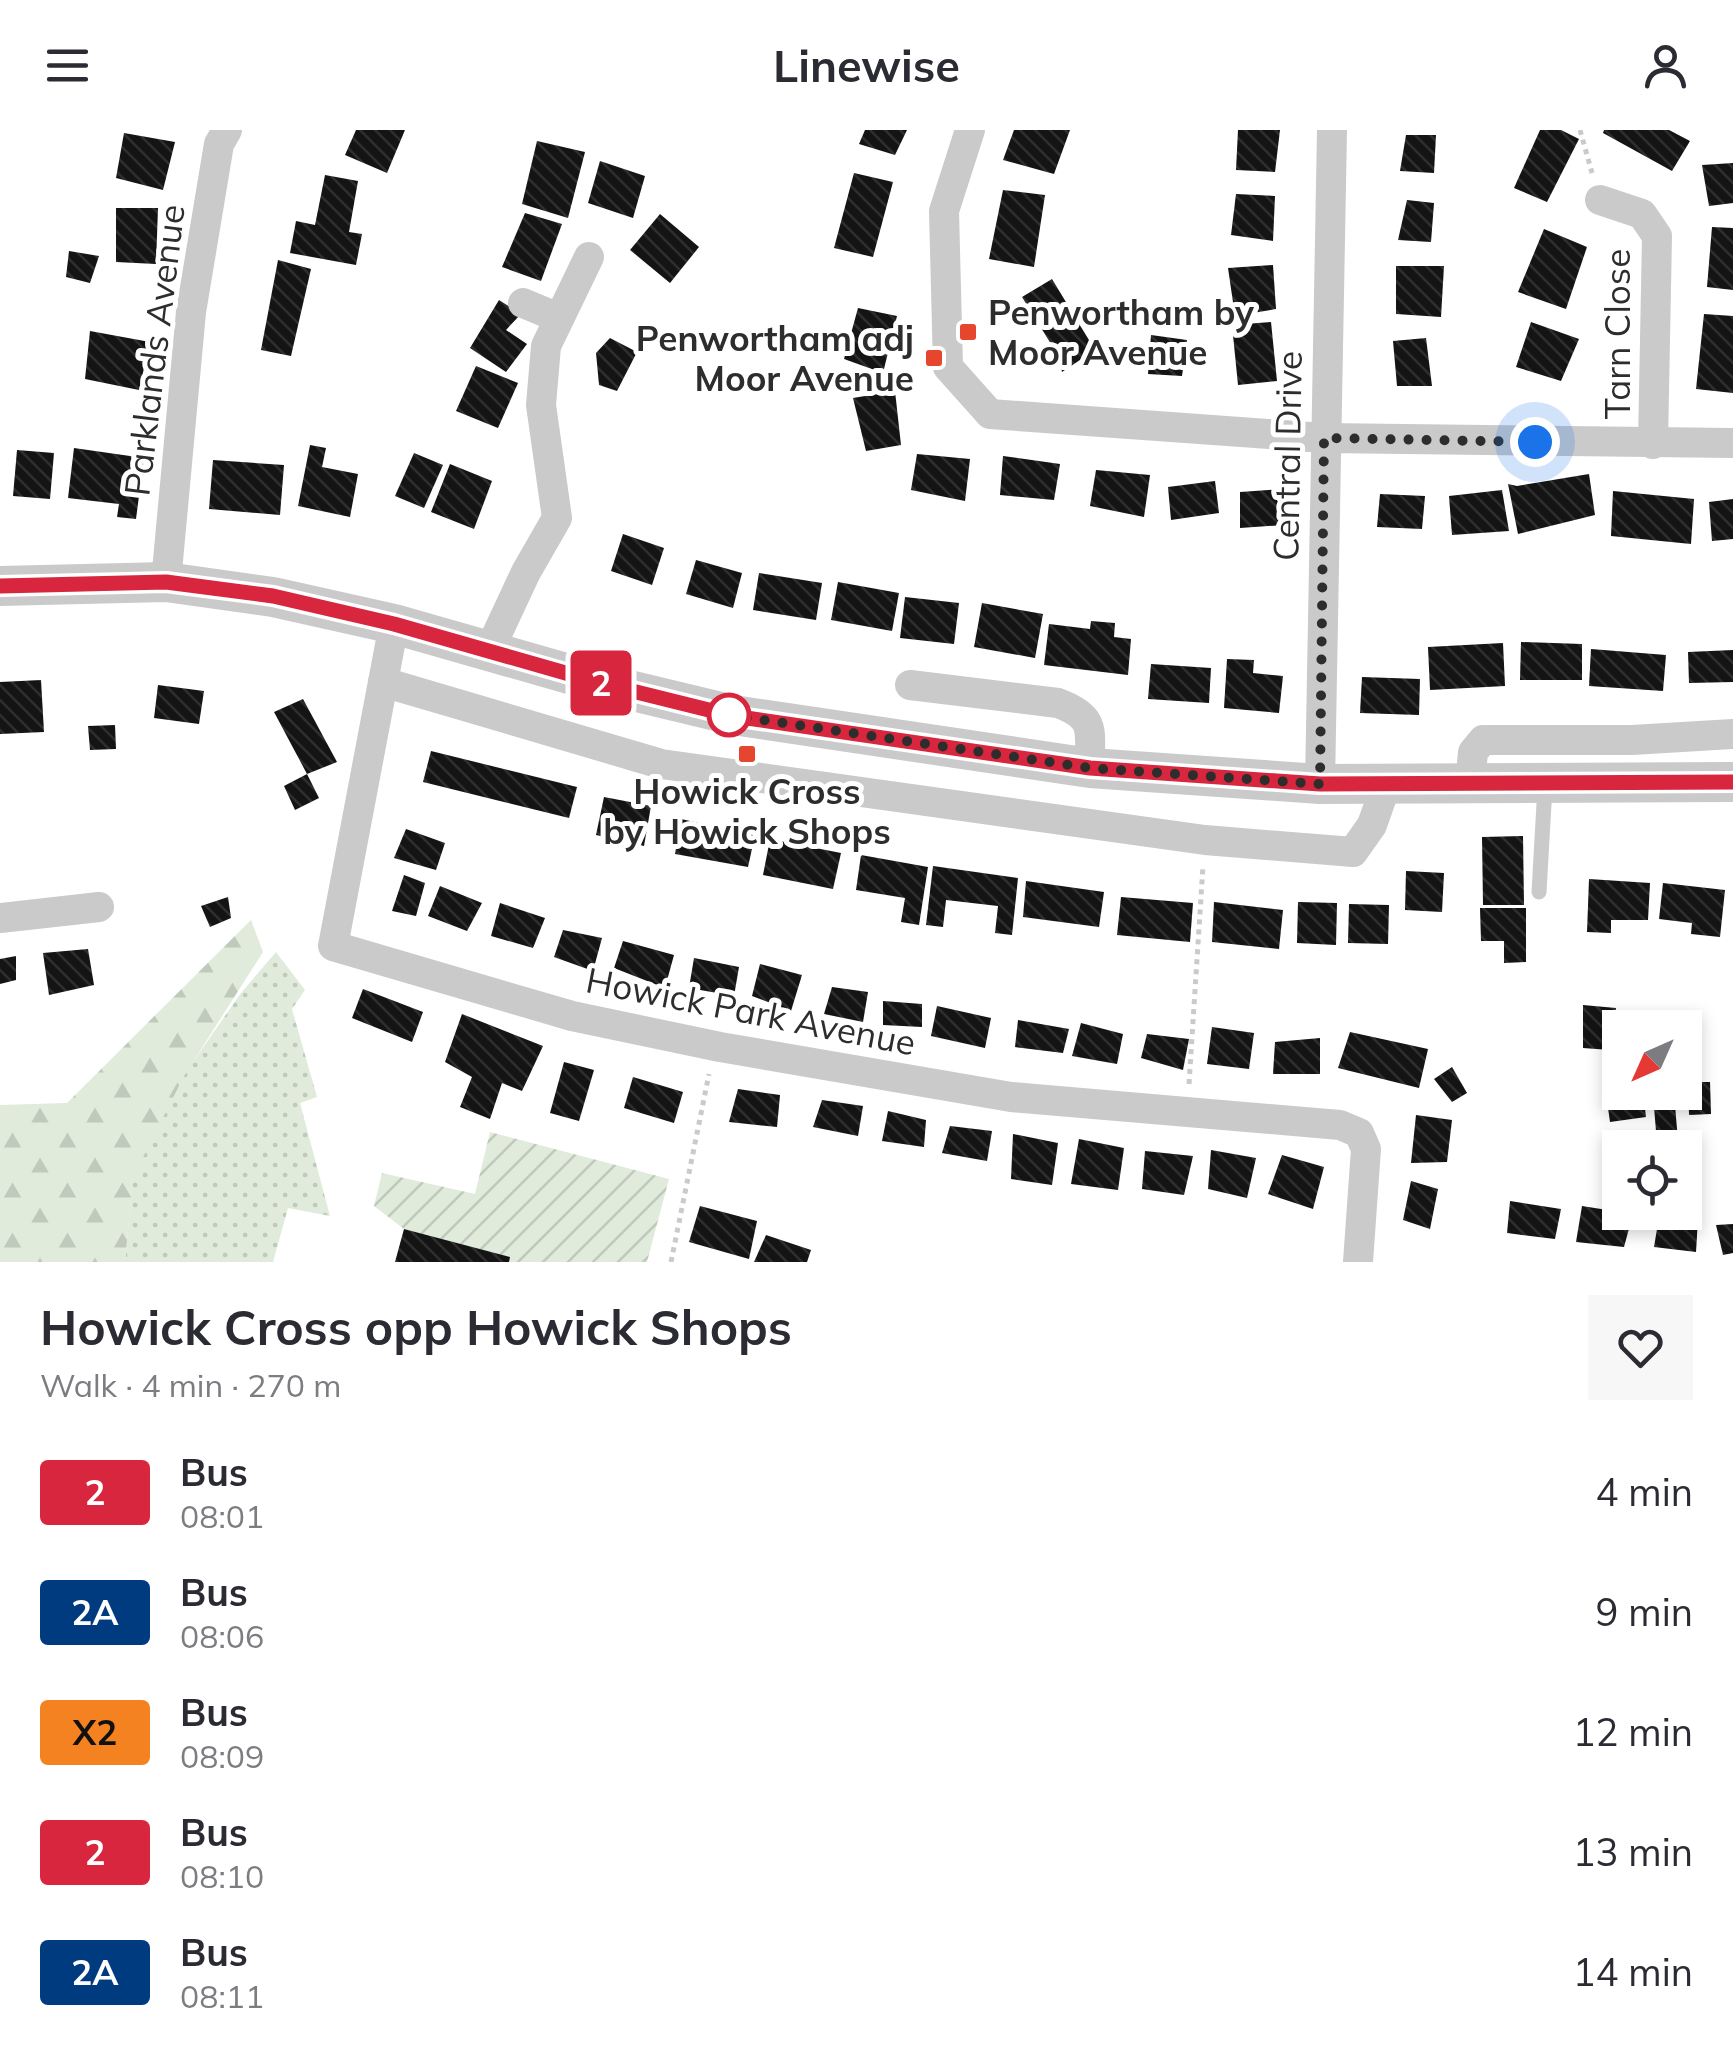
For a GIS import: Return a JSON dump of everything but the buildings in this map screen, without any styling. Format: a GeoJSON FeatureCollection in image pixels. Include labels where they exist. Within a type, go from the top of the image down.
{"type":"FeatureCollection","features":[{"type":"Feature","properties":{"kind":"street","name":"Parklands Avenue"},"geometry":{"type":"LineString","coordinates":[[166,582],[191,312],[219,144],[227,130]]}},
{"type":"Feature","properties":{"kind":"street"},"geometry":{"type":"LineString","coordinates":[[970,130],[944,211],[948,367],[990,414],[1324,438],[1733,443]]}},
{"type":"Feature","properties":{"kind":"street","name":"Central Drive"},"geometry":{"type":"LineString","coordinates":[[1320,784],[1332,130]]}},
{"type":"Feature","properties":{"kind":"street","name":"Tarn Close"},"geometry":{"type":"LineString","coordinates":[[1600,200],[1642,214],[1657,236],[1654,444]]}},
{"type":"Feature","properties":{"kind":"street"},"geometry":{"type":"LineString","coordinates":[[490,649],[526,572],[557,518],[541,405],[546,346],[589,257]]}},
{"type":"Feature","properties":{"kind":"street"},"geometry":{"type":"LineString","coordinates":[[524,302],[559,318]]}},
{"type":"Feature","properties":{"kind":"street"},"geometry":{"type":"LineString","coordinates":[[0,586],[166,582],[273,596],[490,649],[604,684],[733,716],[1090,768],[1320,784],[1733,782]]}},
{"type":"Feature","properties":{"kind":"street","name":"Howick Park Avenue"},"geometry":{"type":"LineString","coordinates":[[394,624],[333,946],[572,1016],[715,1046],[1011,1097],[1340,1125],[1359,1133],[1366,1150],[1358,1262]]}},
{"type":"Feature","properties":{"kind":"street"},"geometry":{"type":"LineString","coordinates":[[382,682],[661,764],[1205,840],[1353,852],[1372,826],[1386,785]]}},
{"type":"Feature","properties":{"kind":"street"},"geometry":{"type":"LineString","coordinates":[[910,686],[1058,703],[1081,712],[1089,724],[1090,768]]}},
{"type":"Feature","properties":{"kind":"street"},"geometry":{"type":"LineString","coordinates":[[1470,784],[1473,752],[1483,740],[1632,740],[1733,734]]}},
{"type":"Feature","properties":{"kind":"street"},"geometry":{"type":"LineString","coordinates":[[0,918],[99,907]]}},
{"type":"Feature","properties":{"kind":"lane"},"geometry":{"type":"LineString","coordinates":[[1539,892],[1545,784]]}},
{"type":"Feature","properties":{"kind":"path"},"geometry":{"type":"LineString","coordinates":[[1580,130],[1600,200]]}},
{"type":"Feature","properties":{"kind":"path"},"geometry":{"type":"LineString","coordinates":[[1187,1112],[1205,840]]}},
{"type":"Feature","properties":{"kind":"path"},"geometry":{"type":"LineString","coordinates":[[670,1262],[715,1046]]}},
{"type":"Feature","properties":{"kind":"green space"},"geometry":{"type":"Polygon","coordinates":[[[251,920],[263,952],[184,1076],[133,1177],[125,1262],[0,1262],[0,1105],[67,1103],[251,920]]]}},
{"type":"Feature","properties":{"kind":"green space"},"geometry":{"type":"Polygon","coordinates":[[[276,952],[305,990],[292,1009],[317,1097],[300,1103],[330,1216],[288,1208],[273,1262],[125,1262],[133,1174],[183,1076],[241,993],[276,952]]]}},
{"type":"Feature","properties":{"kind":"green space"},"geometry":{"type":"Polygon","coordinates":[[[490,1132],[669,1179],[647,1262],[509,1262],[509,1257],[404,1229],[374,1206],[382,1173],[475,1194],[490,1132]]]}},
{"type":"Feature","properties":{"kind":"bus line","name":"2"},"geometry":{"type":"LineString","coordinates":[[0,586],[166,582],[273,596],[490,649],[604,684],[733,716],[1090,768],[1320,784],[1733,782]]}},
{"type":"Feature","properties":{"kind":"place","name":"Penwortham by Moor Avenue"},"geometry":{"type":"Point","coordinates":[968,332]}},
{"type":"Feature","properties":{"kind":"place","name":"Penwortham adj Moor Avenue"},"geometry":{"type":"Point","coordinates":[934,358]}},
{"type":"Feature","properties":{"kind":"place","name":"Howick Cross by Howick Shops"},"geometry":{"type":"Point","coordinates":[747,754]}},
{"type":"Feature","properties":{"kind":"route"},"geometry":{"type":"LineString","coordinates":[[729,715],[1090,768],[1320,784],[1324,438],[1535,442]]}}]}
